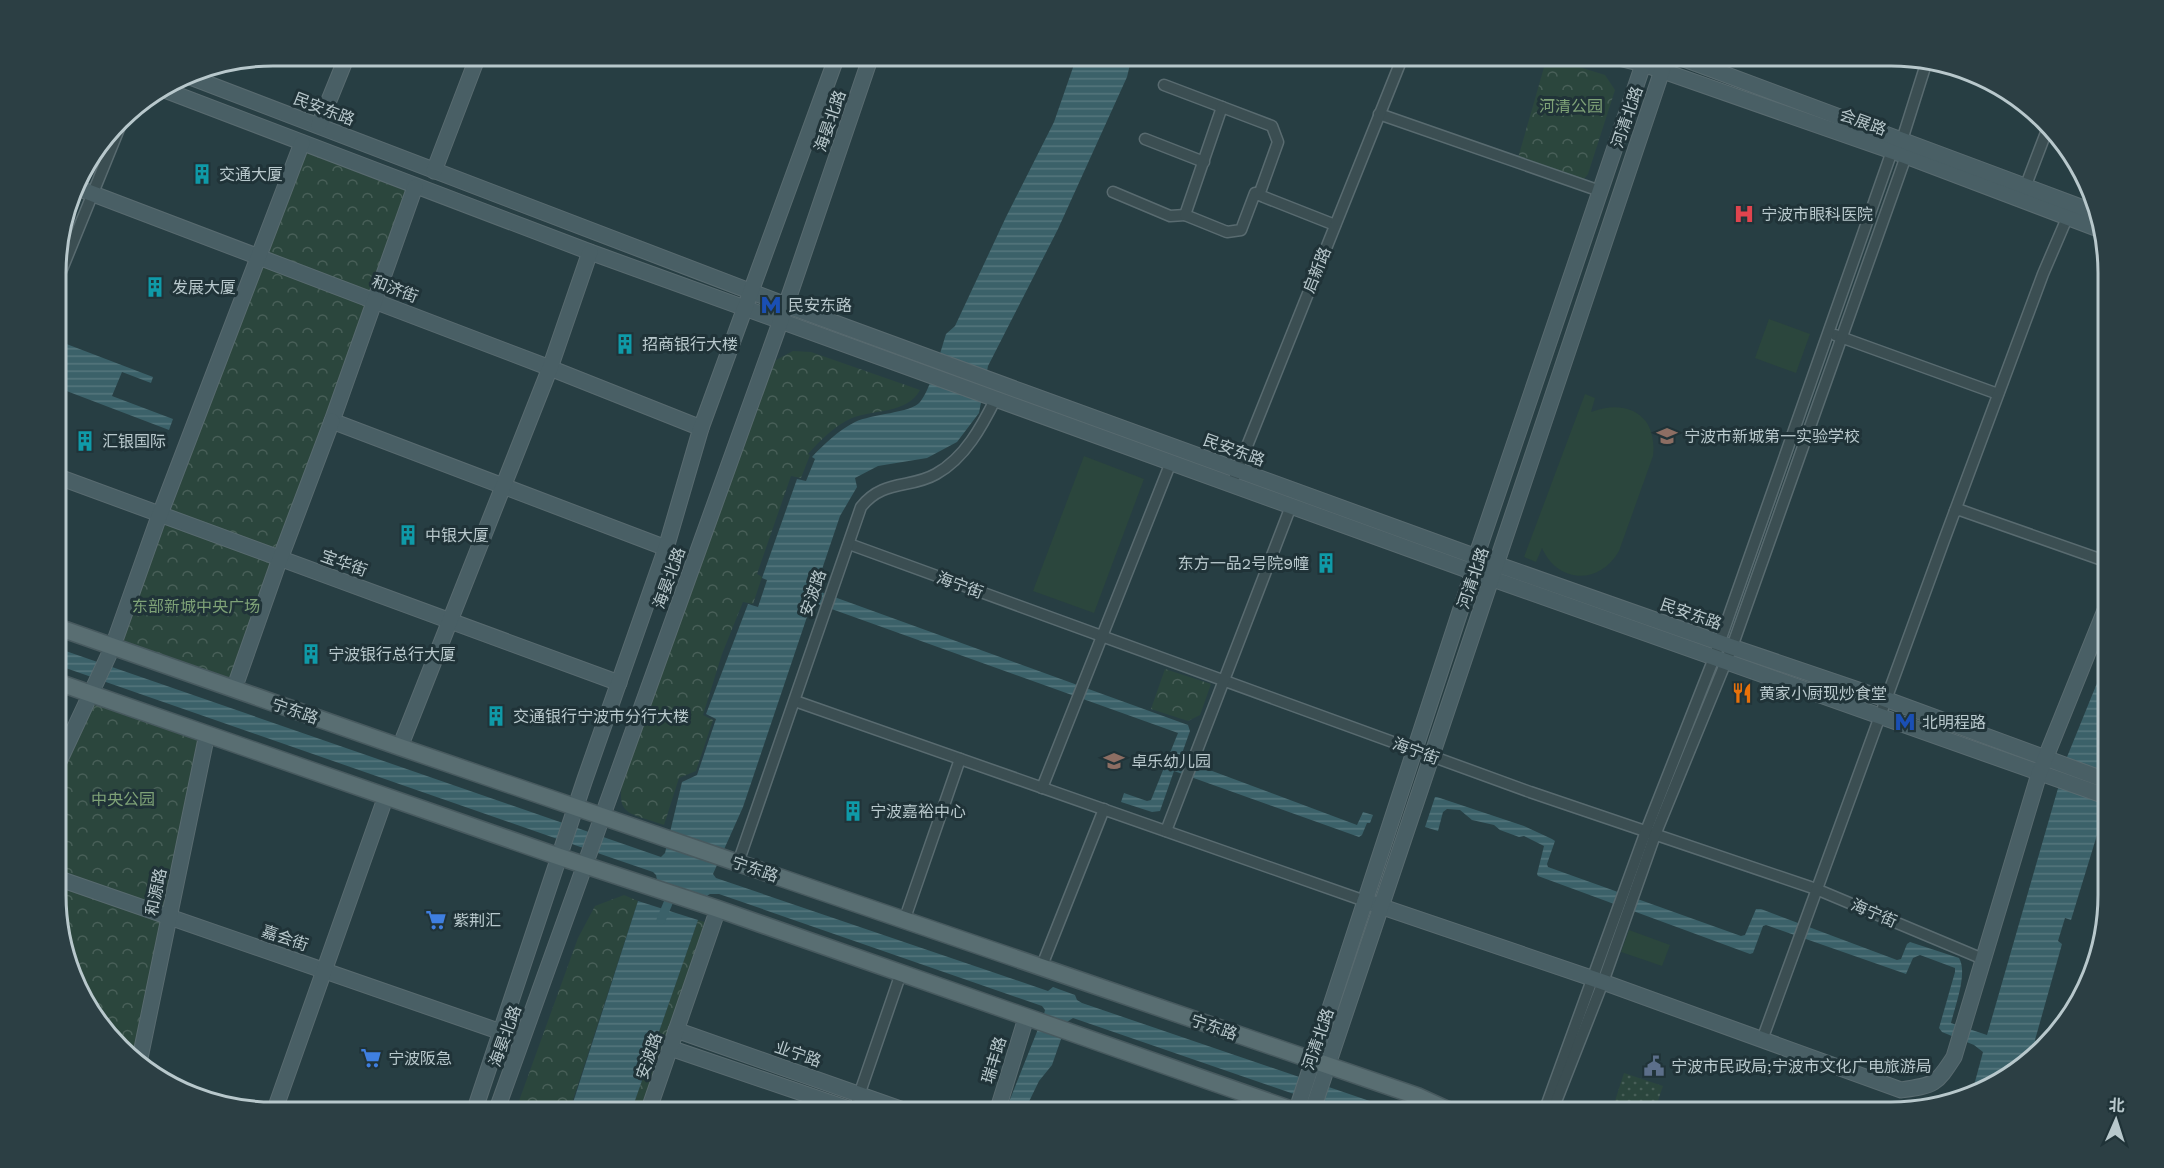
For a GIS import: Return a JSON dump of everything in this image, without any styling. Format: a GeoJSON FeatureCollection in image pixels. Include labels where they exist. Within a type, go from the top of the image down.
{"type":"FeatureCollection","features":[{"type":"Feature","properties":{"kind":"main road"},"geometry":{"type":"LineString","coordinates":[[319,125],[343,66]]}},
{"type":"Feature","properties":{"kind":"main road"},"geometry":{"type":"LineString","coordinates":[[434,171],[474,66]]}},
{"type":"Feature","properties":{"kind":"main road","name":"海晏北路"},"geometry":{"type":"LineString","coordinates":[[477,1102],[666,548],[700,432],[833,66]]}},
{"type":"Feature","properties":{"kind":"main road","name":"海晏北路"},"geometry":{"type":"LineString","coordinates":[[500,1102],[781,320],[868,66]]}},
{"type":"Feature","properties":{"kind":"main road","name":"河清北路"},"geometry":{"type":"LineString","coordinates":[[1314,1102],[1320,1064],[1365,901],[1476,557],[1642,66]]}},
{"type":"Feature","properties":{"kind":"main road","name":"会展路"},"geometry":{"type":"LineString","coordinates":[[1654,66],[1662,71],[1900,149],[2070,210],[2088,212]]}},
{"type":"Feature","properties":{"kind":"main road","name":"河清北路"},"geometry":{"type":"LineString","coordinates":[[1302,1102],[1320,1064],[1382,907],[1664,66]]}},
{"type":"Feature","properties":{"kind":"main road","name":"会展路"},"geometry":{"type":"LineString","coordinates":[[1700,66],[1900,149],[2026,185],[2092,224]]}},
{"type":"Feature","properties":{"kind":"main road","name":"民安东路"},"geometry":{"type":"LineString","coordinates":[[199,80],[751,291],[975,383],[1235,477],[1476,557],[1494,572]]}},
{"type":"Feature","properties":{"kind":"main road"},"geometry":{"type":"LineString","coordinates":[[172,93],[590,252],[781,320],[941,370]]}},
{"type":"Feature","properties":{"kind":"main road"},"geometry":{"type":"LineString","coordinates":[[66,747],[113,646],[159,518],[302,143]]}},
{"type":"Feature","properties":{"kind":"main road"},"geometry":{"type":"LineString","coordinates":[[234,689],[415,187]]}},
{"type":"Feature","properties":{"kind":"main road","name":"和济街"},"geometry":{"type":"LineString","coordinates":[[83,193],[90,198]]}},
{"type":"Feature","properties":{"kind":"main road","name":"和济街"},"geometry":{"type":"LineString","coordinates":[[81,197],[90,198],[373,304],[700,432]]}},
{"type":"Feature","properties":{"kind":"main road"},"geometry":{"type":"LineString","coordinates":[[400,747],[548,372],[590,252]]}},
{"type":"Feature","properties":{"kind":"main road","name":"民安东路"},"geometry":{"type":"LineString","coordinates":[[975,383],[996,398],[1171,462],[1235,477],[1291,506],[1473,572],[1494,572],[1722,653],[1878,717],[2098,794]]}},
{"type":"Feature","properties":{"kind":"main road"},"geometry":{"type":"LineString","coordinates":[[332,421],[666,548]]}},
{"type":"Feature","properties":{"kind":"main road","name":"宝华街"},"geometry":{"type":"LineString","coordinates":[[66,480],[159,518],[617,688]]}},
{"type":"Feature","properties":{"kind":"main road","name":"宝华街"},"geometry":{"type":"LineString","coordinates":[[66,488],[159,518]]}},
{"type":"Feature","properties":{"kind":"main road"},"geometry":{"type":"LineString","coordinates":[[1365,901],[1598,981],[1901,1090],[1920,1088],[1938,1082],[1954,1058],[1983,959],[2046,776],[2045,758],[2098,628]]}},
{"type":"Feature","properties":{"kind":"main road","name":"宁东路"},"geometry":{"type":"LineString","coordinates":[[66,630],[1430,1102]]}},
{"type":"Feature","properties":{"kind":"main road","name":"民安东路"},"geometry":{"type":"LineString","coordinates":[[1722,653],[1885,699],[2098,777]]}},
{"type":"Feature","properties":{"kind":"main road"},"geometry":{"type":"LineString","coordinates":[[66,685],[560,857],[718,909],[1268,1102]]}},
{"type":"Feature","properties":{"kind":"main road","name":"和源路"},"geometry":{"type":"LineString","coordinates":[[141,1054],[207,734]]}},
{"type":"Feature","properties":{"kind":"main road"},"geometry":{"type":"LineString","coordinates":[[278,1102],[386,796]]}},
{"type":"Feature","properties":{"kind":"main road","name":"嘉会街"},"geometry":{"type":"LineString","coordinates":[[66,881],[501,1032]]}},
{"type":"Feature","properties":{"kind":"main road","name":"安波路"},"geometry":{"type":"LineString","coordinates":[[651,1102],[718,909]]}},
{"type":"Feature","properties":{"kind":"main road","name":"瑞丰路"},"geometry":{"type":"LineString","coordinates":[[1000,1102],[1026,1018]]}},
{"type":"Feature","properties":{"kind":"main road","name":"业宁路"},"geometry":{"type":"LineString","coordinates":[[676,1030],[880,1102]]}},
{"type":"Feature","properties":{"kind":"main road"},"geometry":{"type":"LineString","coordinates":[[670,1048],[826,1102]]}},
{"type":"Feature","properties":{"kind":"street","name":"启新路"},"geometry":{"type":"LineString","coordinates":[[1235,477],[1399,66]]}},
{"type":"Feature","properties":{"kind":"street"},"geometry":{"type":"LineString","coordinates":[[1556,1102],[1651,833],[1722,653],[1841,337],[1924,69]]}},
{"type":"Feature","properties":{"kind":"street"},"geometry":{"type":"LineString","coordinates":[[1164,85],[1272,126],[1278,142],[1259,195]]}},
{"type":"Feature","properties":{"kind":"street"},"geometry":{"type":"LineString","coordinates":[[1185,215],[1222,107]]}},
{"type":"Feature","properties":{"kind":"street"},"geometry":{"type":"LineString","coordinates":[[1379,114],[1600,191]]}},
{"type":"Feature","properties":{"kind":"street"},"geometry":{"type":"LineString","coordinates":[[2026,185],[2045,136]]}},
{"type":"Feature","properties":{"kind":"street"},"geometry":{"type":"LineString","coordinates":[[1145,139],[1203,162]]}},
{"type":"Feature","properties":{"kind":"street"},"geometry":{"type":"LineString","coordinates":[[66,258],[113,142]]}},
{"type":"Feature","properties":{"kind":"street"},"geometry":{"type":"LineString","coordinates":[[1722,653],[1829,333],[1900,149]]}},
{"type":"Feature","properties":{"kind":"street"},"geometry":{"type":"LineString","coordinates":[[1113,192],[1170,216],[1185,215],[1227,232],[1241,230],[1255,193],[1335,225]]}},
{"type":"Feature","properties":{"kind":"street"},"geometry":{"type":"LineString","coordinates":[[1762,1040],[1878,717],[2043,274],[2070,210]]}},
{"type":"Feature","properties":{"kind":"street"},"geometry":{"type":"LineString","coordinates":[[1829,333],[1998,394]]}},
{"type":"Feature","properties":{"kind":"street","name":"安波路"},"geometry":{"type":"LineString","coordinates":[[738,863],[861,507],[876,492],[938,473],[962,452],[975,436],[996,398]]}},
{"type":"Feature","properties":{"kind":"street"},"geometry":{"type":"LineString","coordinates":[[1042,788],[1171,462]]}},
{"type":"Feature","properties":{"kind":"street"},"geometry":{"type":"LineString","coordinates":[[1166,831],[1291,506]]}},
{"type":"Feature","properties":{"kind":"street"},"geometry":{"type":"LineString","coordinates":[[1955,511],[1960,510],[2098,558]]}},
{"type":"Feature","properties":{"kind":"street","name":"海宁街"},"geometry":{"type":"LineString","coordinates":[[849,544],[1415,751],[1816,889],[1983,959]]}},
{"type":"Feature","properties":{"kind":"street"},"geometry":{"type":"LineString","coordinates":[[795,701],[1365,901]]}},
{"type":"Feature","properties":{"kind":"street"},"geometry":{"type":"LineString","coordinates":[[904,921],[960,759]]}},
{"type":"Feature","properties":{"kind":"street"},"geometry":{"type":"LineString","coordinates":[[1041,968],[1104,809]]}},
{"type":"Feature","properties":{"kind":"street"},"geometry":{"type":"LineString","coordinates":[[857,1102],[901,973]]}},
{"type":"Feature","properties":{"kind":"street"},"geometry":{"type":"LineString","coordinates":[[1548,1102],[1598,981]]}},
{"type":"Feature","properties":{"kind":"green space","name":"河清公园"},"geometry":{"type":"Polygon","coordinates":[[[1544,66],[1576,66],[1605,75],[1615,90],[1588,174],[1584,179],[1518,158],[1544,66]]]}},
{"type":"Feature","properties":{"kind":"green space","name":"东部新城中央广场"},"geometry":{"type":"Polygon","coordinates":[[[306,152],[406,191],[232,679],[120,644],[306,152]]]}},
{"type":"Feature","properties":{"kind":"green space"},"geometry":{"type":"Polygon","coordinates":[[[1769,319],[1810,334],[1796,373],[1755,358],[1769,319]]]}},
{"type":"Feature","properties":{"kind":"green space"},"geometry":{"type":"Polygon","coordinates":[[[793,351],[811,352],[920,390],[914,398],[899,407],[861,415],[839,425],[808,454],[810,455],[801,478],[791,476],[757,574],[762,577],[753,604],[743,602],[722,654],[703,715],[713,720],[696,771],[679,778],[664,825],[633,815],[623,806],[621,789],[624,775],[764,388],[776,360],[793,351]]]}},
{"type":"Feature","properties":{"kind":"green space"},"geometry":{"type":"Polygon","coordinates":[[[1585,394],[1595,398],[1591,412],[1617,407],[1637,413],[1645,420],[1653,442],[1653,456],[1619,551],[1601,570],[1579,576],[1568,574],[1558,568],[1549,560],[1542,548],[1536,562],[1524,557],[1585,394]]]}},
{"type":"Feature","properties":{"kind":"green space"},"geometry":{"type":"Polygon","coordinates":[[[1084,456],[1144,479],[1094,613],[1033,591],[1084,456]]]}},
{"type":"Feature","properties":{"kind":"green space"},"geometry":{"type":"Polygon","coordinates":[[[1165,669],[1211,684],[1200,715],[1188,721],[1151,709],[1165,669]]]}},
{"type":"Feature","properties":{"kind":"green space","name":"中央公园"},"geometry":{"type":"Polygon","coordinates":[[[96,701],[202,739],[136,1049],[109,1021],[94,998],[73,948],[66,895],[66,765],[96,701]]]}},
{"type":"Feature","properties":{"kind":"green space"},"geometry":{"type":"Polygon","coordinates":[[[624,895],[638,901],[572,1102],[519,1102],[578,938],[595,906],[624,895]]]}},
{"type":"Feature","properties":{"kind":"green space"},"geometry":{"type":"Polygon","coordinates":[[[698,920],[708,923],[646,1102],[634,1102],[698,920]]]}},
{"type":"Feature","properties":{"kind":"green space"},"geometry":{"type":"Polygon","coordinates":[[[1629,930],[1670,945],[1662,966],[1621,952],[1629,930]]]}},
{"type":"Feature","properties":{"kind":"green space"},"geometry":{"type":"Polygon","coordinates":[[[1624,1073],[1663,1086],[1657,1102],[1615,1102],[1624,1073]]]}},
{"type":"Feature","properties":{"kind":"water"},"geometry":{"type":"Polygon","coordinates":[[[1074,66],[1130,66],[1127,77],[1058,229],[988,366],[979,413],[957,442],[927,458],[878,466],[855,478],[857,487],[840,516],[815,590],[1188,725],[1190,731],[1180,759],[1357,825],[1363,812],[1373,815],[1370,823],[1367,823],[1359,837],[1174,771],[1160,811],[1152,812],[1121,802],[1124,793],[1147,801],[1151,800],[1178,733],[812,602],[743,807],[713,874],[716,878],[1048,991],[1053,987],[1075,995],[1082,1003],[1373,1102],[1317,1102],[1073,1018],[1067,1022],[1052,1065],[1039,1081],[1029,1102],[1009,1102],[1044,1014],[1045,1010],[1042,1006],[719,894],[710,894],[705,897],[657,880],[653,872],[66,668],[66,651],[661,857],[665,853],[682,782],[697,775],[716,719],[706,714],[748,604],[758,607],[767,580],[762,578],[797,479],[806,481],[815,459],[812,457],[843,429],[862,419],[908,409],[924,397],[946,334],[955,326],[1054,122],[1074,66]]]}},
{"type":"Feature","properties":{"kind":"water"},"geometry":{"type":"Polygon","coordinates":[[[66,344],[153,377],[151,383],[122,372],[112,396],[173,419],[169,430],[66,391],[66,344]]]}},
{"type":"Feature","properties":{"kind":"water"},"geometry":{"type":"Polygon","coordinates":[[[2098,681],[2098,832],[2071,920],[2065,918],[2058,941],[2062,944],[2036,1042],[2006,1067],[1974,1084],[1983,1052],[1974,1045],[1942,1032],[1939,1028],[1955,968],[1920,955],[1913,958],[1906,974],[1766,925],[1763,926],[1753,953],[1750,954],[1538,876],[1544,846],[1524,836],[1519,837],[1500,830],[1494,825],[1472,820],[1460,810],[1447,809],[1443,812],[1438,831],[1425,827],[1435,797],[1437,797],[1524,826],[1552,839],[1555,841],[1548,867],[1741,936],[1745,935],[1756,909],[1761,909],[1897,960],[1901,959],[1910,942],[1959,958],[1961,981],[1951,1023],[1987,1035],[2067,757],[2098,681]]]}},
{"type":"Feature","properties":{"kind":"water"},"geometry":{"type":"Polygon","coordinates":[[[638,901],[698,920],[634,1102],[573,1102],[638,901]]]}},
{"type":"Feature","properties":{"kind":"waterway"},"geometry":{"type":"LineString","coordinates":[[661,920],[673,891]]}},
{"type":"Feature","properties":{"kind":"place","name":"交通大厦"},"geometry":{"type":"Point","coordinates":[202,174]}},
{"type":"Feature","properties":{"kind":"place","name":"宁波市眼科医院"},"geometry":{"type":"Point","coordinates":[1744,214]}},
{"type":"Feature","properties":{"kind":"place","name":"发展大厦"},"geometry":{"type":"Point","coordinates":[155,287]}},
{"type":"Feature","properties":{"kind":"place","name":"民安东路"},"geometry":{"type":"Point","coordinates":[771,305]}},
{"type":"Feature","properties":{"kind":"place","name":"招商银行大楼"},"geometry":{"type":"Point","coordinates":[625,344]}},
{"type":"Feature","properties":{"kind":"place","name":"宁波市新城第一实验学校"},"geometry":{"type":"Point","coordinates":[1667,436]}},
{"type":"Feature","properties":{"kind":"place","name":"汇银国际"},"geometry":{"type":"Point","coordinates":[85,441]}},
{"type":"Feature","properties":{"kind":"place","name":"中银大厦"},"geometry":{"type":"Point","coordinates":[408,535]}},
{"type":"Feature","properties":{"kind":"place","name":"东方一品2号院9幢"},"geometry":{"type":"Point","coordinates":[1326,563]}},
{"type":"Feature","properties":{"kind":"place","name":"宁波银行总行大厦"},"geometry":{"type":"Point","coordinates":[311,654]}},
{"type":"Feature","properties":{"kind":"place","name":"黄家小厨现炒食堂"},"geometry":{"type":"Point","coordinates":[1742,693]}},
{"type":"Feature","properties":{"kind":"place","name":"交通银行宁波市分行大楼"},"geometry":{"type":"Point","coordinates":[496,716]}},
{"type":"Feature","properties":{"kind":"place","name":"北明程路"},"geometry":{"type":"Point","coordinates":[1905,722]}},
{"type":"Feature","properties":{"kind":"place","name":"卓乐幼儿园"},"geometry":{"type":"Point","coordinates":[1114,761]}},
{"type":"Feature","properties":{"kind":"place","name":"宁波嘉裕中心"},"geometry":{"type":"Point","coordinates":[853,811]}},
{"type":"Feature","properties":{"kind":"place","name":"紫荆汇"},"geometry":{"type":"Point","coordinates":[436,920]}},
{"type":"Feature","properties":{"kind":"place","name":"宁波阪急"},"geometry":{"type":"Point","coordinates":[371,1058]}},
{"type":"Feature","properties":{"kind":"place","name":"宁波市民政局;宁波市文化广电旅游局"},"geometry":{"type":"Point","coordinates":[1654,1066]}}]}
